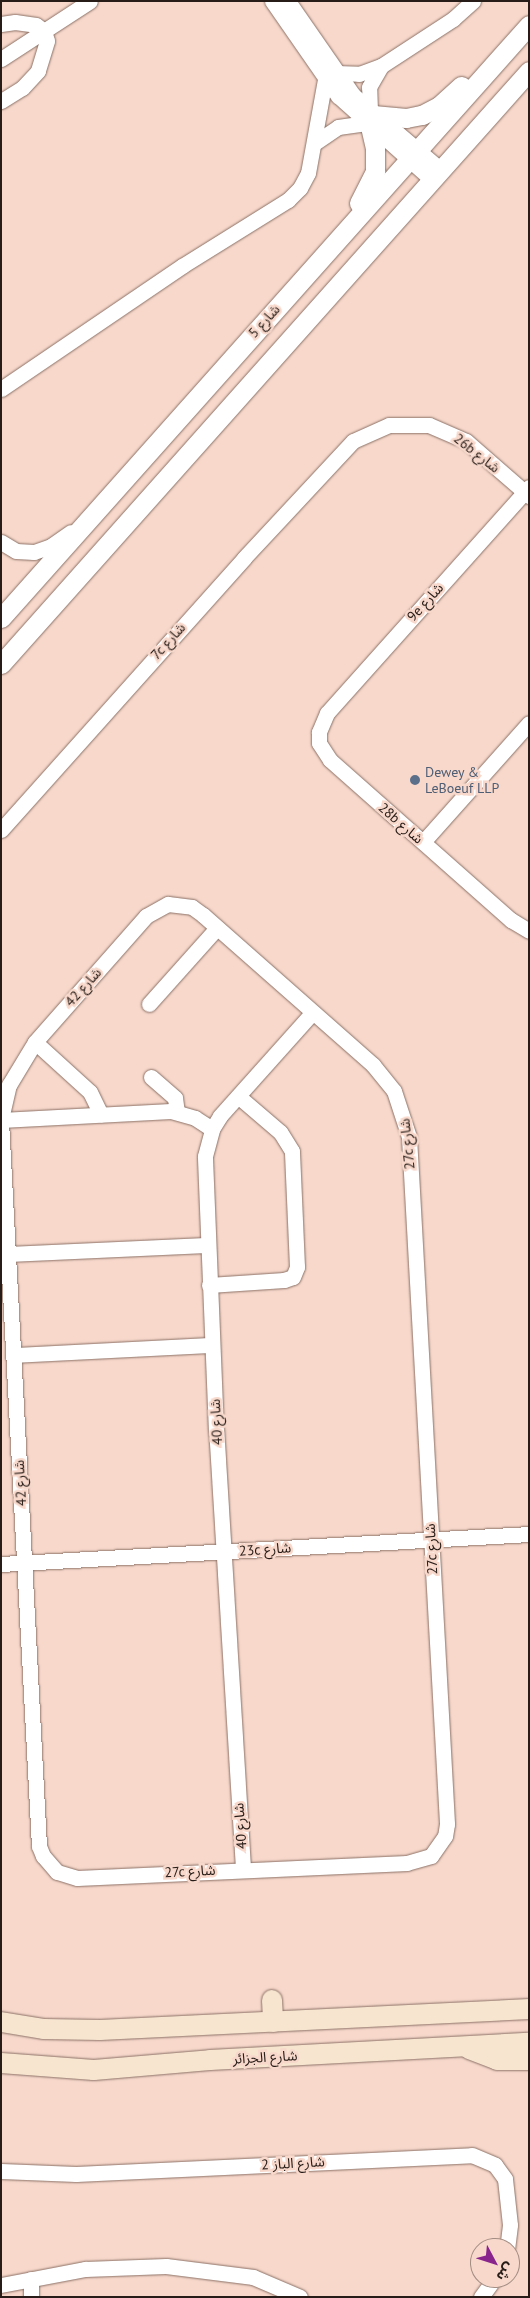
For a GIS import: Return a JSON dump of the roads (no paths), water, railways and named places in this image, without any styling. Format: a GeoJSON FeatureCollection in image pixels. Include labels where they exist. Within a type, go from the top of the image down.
{"type":"FeatureCollection","features":[{"type":"Feature","properties":{"kind":"main road"},"geometry":{"type":"LineString","coordinates":[[272,2000],[273,2022]]}},
{"type":"Feature","properties":{"kind":"main road"},"geometry":{"type":"LineString","coordinates":[[1,2022],[44,2029],[100,2030],[529,2009]]}},
{"type":"Feature","properties":{"kind":"main road","name":"شارع الجزائر"},"geometry":{"type":"LineString","coordinates":[[1,2063],[94,2070],[210,2060],[529,2043]]}},
{"type":"Feature","properties":{"kind":"main road"},"geometry":{"type":"LineString","coordinates":[[465,2047],[497,2060],[529,2060]]}},
{"type":"Feature","properties":{"kind":"street"},"geometry":{"type":"LineString","coordinates":[[1,59],[90,1]]}},
{"type":"Feature","properties":{"kind":"street"},"geometry":{"type":"LineString","coordinates":[[272,1],[330,76],[369,119],[436,175]]}},
{"type":"Feature","properties":{"kind":"street"},"geometry":{"type":"LineString","coordinates":[[1,389],[182,266],[288,200],[304,181],[316,142],[330,76],[288,1]]}},
{"type":"Feature","properties":{"kind":"street"},"geometry":{"type":"LineString","coordinates":[[330,76],[359,74],[381,66],[453,20],[473,1]]}},
{"type":"Feature","properties":{"kind":"street"},"geometry":{"type":"LineString","coordinates":[[1,24],[26,22],[44,31]]}},
{"type":"Feature","properties":{"kind":"street","name":"شارع 5"},"geometry":{"type":"LineString","coordinates":[[1,618],[529,25]]}},
{"type":"Feature","properties":{"kind":"street"},"geometry":{"type":"LineString","coordinates":[[1,101],[22,88],[38,71],[46,51],[44,31]]}},
{"type":"Feature","properties":{"kind":"street"},"geometry":{"type":"LineString","coordinates":[[333,244],[366,193],[375,171],[375,148],[369,119],[369,87],[381,66]]}},
{"type":"Feature","properties":{"kind":"street"},"geometry":{"type":"LineString","coordinates":[[1,664],[529,71]]}},
{"type":"Feature","properties":{"kind":"street"},"geometry":{"type":"LineString","coordinates":[[316,142],[338,127],[369,119],[406,118],[422,115],[439,106],[466,82],[483,76]]}},
{"type":"Feature","properties":{"kind":"street","name":"26b شارع"},"geometry":{"type":"LineString","coordinates":[[338,454],[364,434],[389,425],[429,425],[466,441],[527,492]]}},
{"type":"Feature","properties":{"kind":"street","name":"7c شارع"},"geometry":{"type":"LineString","coordinates":[[1,830],[338,454]]}},
{"type":"Feature","properties":{"kind":"street","name":"9e شارع"},"geometry":{"type":"LineString","coordinates":[[327,713],[527,492]]}},
{"type":"Feature","properties":{"kind":"street"},"geometry":{"type":"LineString","coordinates":[[1,542],[16,551],[34,552],[52,546],[88,520]]}},
{"type":"Feature","properties":{"kind":"street","name":"28b شارع"},"geometry":{"type":"LineString","coordinates":[[327,713],[319,732],[323,752],[511,920],[529,931]]}},
{"type":"Feature","properties":{"kind":"street"},"geometry":{"type":"LineString","coordinates":[[423,842],[529,723]]}},
{"type":"Feature","properties":{"kind":"street","name":"شارع 42"},"geometry":{"type":"LineString","coordinates":[[40,1846],[1,1120],[9,1085],[35,1042],[156,908],[180,903],[203,915]]}},
{"type":"Feature","properties":{"kind":"street","name":"27c شارع"},"geometry":{"type":"LineString","coordinates":[[40,1846],[49,1865],[67,1876],[77,1878],[243,1868],[407,1863],[420,1861],[439,1847],[447,1824],[406,1121],[394,1091],[384,1077],[203,915]]}},
{"type":"Feature","properties":{"kind":"street"},"geometry":{"type":"LineString","coordinates":[[150,1004],[217,928]]}},
{"type":"Feature","properties":{"kind":"street","name":"شارع 40"},"geometry":{"type":"LineString","coordinates":[[243,1868],[206,1245],[205,1156],[212,1129],[238,1096],[312,1013]]}},
{"type":"Feature","properties":{"kind":"street"},"geometry":{"type":"LineString","coordinates":[[35,1042],[90,1092],[101,1114]]}},
{"type":"Feature","properties":{"kind":"street"},"geometry":{"type":"LineString","coordinates":[[152,1077],[175,1098],[177,1112]]}},
{"type":"Feature","properties":{"kind":"street"},"geometry":{"type":"LineString","coordinates":[[209,1285],[284,1280],[293,1276],[297,1267],[292,1151],[280,1132],[238,1096]]}},
{"type":"Feature","properties":{"kind":"street"},"geometry":{"type":"LineString","coordinates":[[1,1120],[177,1112],[195,1118],[212,1129]]}},
{"type":"Feature","properties":{"kind":"street"},"geometry":{"type":"LineString","coordinates":[[8,1254],[206,1245]]}},
{"type":"Feature","properties":{"kind":"street"},"geometry":{"type":"LineString","coordinates":[[14,1355],[212,1345]]}},
{"type":"Feature","properties":{"kind":"street","name":"23c شارع"},"geometry":{"type":"LineString","coordinates":[[1,1564],[529,1534]]}},
{"type":"Feature","properties":{"kind":"street","name":"شارع الباز 2"},"geometry":{"type":"LineString","coordinates":[[1,2171],[76,2174],[472,2155],[495,2165],[505,2178],[510,2226],[508,2238]]}},
{"type":"Feature","properties":{"kind":"street"},"geometry":{"type":"LineString","coordinates":[[1,2285],[94,2268],[166,2266],[253,2277],[300,2297]]}},
{"type":"Feature","properties":{"kind":"street"},"geometry":{"type":"LineString","coordinates":[[31,2279],[31,2297]]}},
{"type":"Feature","properties":{"kind":"place","name":"Dewey & LeBoeuf LLP"},"geometry":{"type":"Point","coordinates":[415,780]}}]}
